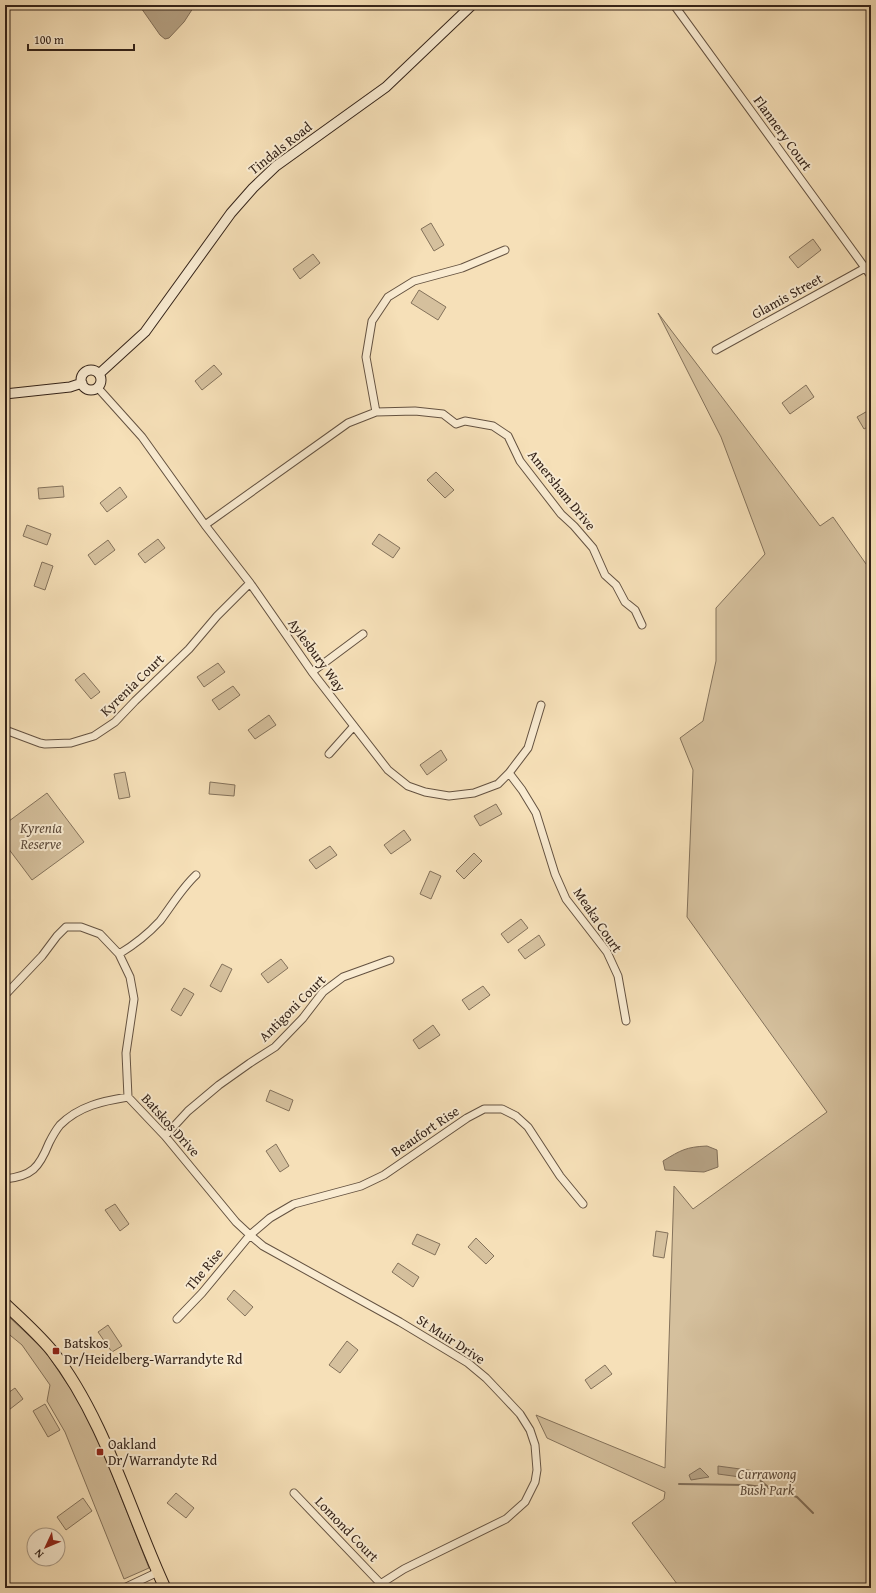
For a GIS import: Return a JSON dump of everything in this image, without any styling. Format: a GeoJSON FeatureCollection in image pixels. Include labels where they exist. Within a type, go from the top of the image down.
{"type":"FeatureCollection","features":[{"type":"Feature","properties":{"kind":"main road","name":"Tindals Road"},"geometry":{"type":"LineString","coordinates":[[99,374],[145,332],[231,213],[253,188],[276,166],[386,87],[472,5]]}},
{"type":"Feature","properties":{"kind":"main road"},"geometry":{"type":"LineString","coordinates":[[94,370],[99,374],[101,383],[98,388],[88,390],[82,383],[82,377],[85,372],[94,370]]}},
{"type":"Feature","properties":{"kind":"main road"},"geometry":{"type":"LineString","coordinates":[[5,394],[70,387],[82,383]]}},
{"type":"Feature","properties":{"kind":"main road"},"geometry":{"type":"LineString","coordinates":[[5,1304],[51,1350],[66,1370],[91,1413],[165,1588]]}},
{"type":"Feature","properties":{"kind":"street","name":"Flannery Court"},"geometry":{"type":"LineString","coordinates":[[674,5],[868,268],[871,276]]}},
{"type":"Feature","properties":{"kind":"street"},"geometry":{"type":"LineString","coordinates":[[376,412],[366,357],[372,321],[388,297],[414,281],[462,268],[505,250]]}},
{"type":"Feature","properties":{"kind":"street","name":"Glamis Street"},"geometry":{"type":"LineString","coordinates":[[716,350],[868,268]]}},
{"type":"Feature","properties":{"kind":"street","name":"Aylesbury Way"},"geometry":{"type":"LineString","coordinates":[[98,388],[142,437],[205,525],[250,584],[312,672],[388,770],[408,786],[424,792],[449,796],[474,793],[498,784],[509,773],[528,748],[541,705]]}},
{"type":"Feature","properties":{"kind":"street","name":"Amersham Drive"},"geometry":{"type":"LineString","coordinates":[[205,525],[348,423],[376,412],[415,411],[443,414],[456,424],[465,421],[493,426],[508,436],[520,461],[562,514],[593,548],[605,575],[616,585],[625,602],[635,610],[642,625]]}},
{"type":"Feature","properties":{"kind":"street","name":"Kyrenia Court"},"geometry":{"type":"LineString","coordinates":[[5,728],[8,731],[40,743],[71,743],[94,736],[115,722],[189,649],[217,616],[250,584]]}},
{"type":"Feature","properties":{"kind":"street"},"geometry":{"type":"LineString","coordinates":[[312,672],[363,634]]}},
{"type":"Feature","properties":{"kind":"street"},"geometry":{"type":"LineString","coordinates":[[329,754],[354,726]]}},
{"type":"Feature","properties":{"kind":"street","name":"Meaka Court"},"geometry":{"type":"LineString","coordinates":[[509,773],[522,790],[536,813],[555,874],[566,899],[607,952],[618,976],[626,1021]]}},
{"type":"Feature","properties":{"kind":"street"},"geometry":{"type":"LineString","coordinates":[[119,954],[137,943],[159,922],[187,883],[196,874]]}},
{"type":"Feature","properties":{"kind":"street"},"geometry":{"type":"LineString","coordinates":[[5,995],[42,956],[66,927],[81,927],[100,934],[119,954],[130,977],[134,999],[126,1053],[128,1097]]}},
{"type":"Feature","properties":{"kind":"street","name":"Antigoni Court"},"geometry":{"type":"LineString","coordinates":[[166,1136],[188,1111],[219,1085],[250,1062],[275,1047],[303,1018],[323,992],[343,977],[390,960]]}},
{"type":"Feature","properties":{"kind":"street","name":"Batskos Drive"},"geometry":{"type":"LineString","coordinates":[[5,1179],[21,1177],[33,1171],[42,1160],[53,1136],[60,1126],[81,1109],[128,1097],[166,1136],[236,1222],[250,1235]]}},
{"type":"Feature","properties":{"kind":"street","name":"Beaufort Rise"},"geometry":{"type":"LineString","coordinates":[[250,1235],[270,1218],[294,1204],[361,1186],[384,1175],[467,1118],[484,1109],[502,1108],[516,1116],[528,1127],[560,1176],[583,1204]]}},
{"type":"Feature","properties":{"kind":"street","name":"The Rise"},"geometry":{"type":"LineString","coordinates":[[177,1319],[202,1293],[250,1235]]}},
{"type":"Feature","properties":{"kind":"street","name":"St Muir Drive"},"geometry":{"type":"LineString","coordinates":[[250,1235],[264,1246],[400,1322],[468,1363],[486,1378],[520,1414],[530,1430],[535,1446],[537,1470],[534,1482],[525,1502],[506,1519],[404,1569],[374,1588]]}},
{"type":"Feature","properties":{"kind":"street","name":"Lomond Court"},"geometry":{"type":"LineString","coordinates":[[294,1493],[380,1583]]}},
{"type":"Feature","properties":{"kind":"street"},"geometry":{"type":"LineString","coordinates":[[124,1588],[158,1572]]}},
{"type":"Feature","properties":{"kind":"green space"},"geometry":{"type":"Polygon","coordinates":[[[431,223],[444,245],[434,251],[421,229],[431,223]]]}},
{"type":"Feature","properties":{"kind":"green space"},"geometry":{"type":"Polygon","coordinates":[[[813,239],[821,250],[798,268],[789,257],[813,239]]]}},
{"type":"Feature","properties":{"kind":"green space"},"geometry":{"type":"Polygon","coordinates":[[[313,254],[320,263],[300,279],[293,269],[313,254]]]}},
{"type":"Feature","properties":{"kind":"green space"},"geometry":{"type":"Polygon","coordinates":[[[419,290],[446,307],[438,320],[411,303],[419,290]]]}},
{"type":"Feature","properties":{"kind":"green space","name":"Currawong Bush Park"},"geometry":{"type":"Polygon","coordinates":[[[658,313],[820,526],[833,517],[871,571],[871,1588],[680,1588],[632,1523],[664,1499],[665,1492],[547,1438],[536,1415],[665,1468],[674,1186],[693,1209],[827,1112],[687,917],[693,770],[680,738],[703,721],[716,661],[716,608],[765,554],[721,437],[658,313]]]}},
{"type":"Feature","properties":{"kind":"green space"},"geometry":{"type":"Polygon","coordinates":[[[214,365],[222,374],[202,390],[195,381],[214,365]]]}},
{"type":"Feature","properties":{"kind":"green space"},"geometry":{"type":"Polygon","coordinates":[[[806,385],[814,397],[790,414],[782,403],[806,385]]]}},
{"type":"Feature","properties":{"kind":"green space"},"geometry":{"type":"Polygon","coordinates":[[[871,409],[871,425],[864,429],[857,417],[871,409]]]}},
{"type":"Feature","properties":{"kind":"green space"},"geometry":{"type":"Polygon","coordinates":[[[436,472],[454,490],[445,498],[427,480],[436,472]]]}},
{"type":"Feature","properties":{"kind":"green space"},"geometry":{"type":"Polygon","coordinates":[[[63,486],[64,497],[39,499],[38,488],[63,486]]]}},
{"type":"Feature","properties":{"kind":"green space"},"geometry":{"type":"Polygon","coordinates":[[[120,487],[127,497],[107,512],[100,503],[120,487]]]}},
{"type":"Feature","properties":{"kind":"green space"},"geometry":{"type":"Polygon","coordinates":[[[27,525],[51,534],[47,545],[23,536],[27,525]]]}},
{"type":"Feature","properties":{"kind":"green space"},"geometry":{"type":"Polygon","coordinates":[[[379,534],[400,548],[393,558],[372,544],[379,534]]]}},
{"type":"Feature","properties":{"kind":"green space"},"geometry":{"type":"Polygon","coordinates":[[[158,539],[165,548],[145,563],[138,554],[158,539]]]}},
{"type":"Feature","properties":{"kind":"green space"},"geometry":{"type":"Polygon","coordinates":[[[108,540],[115,550],[95,565],[88,555],[108,540]]]}},
{"type":"Feature","properties":{"kind":"green space"},"geometry":{"type":"Polygon","coordinates":[[[42,562],[53,566],[45,590],[34,586],[42,562]]]}},
{"type":"Feature","properties":{"kind":"green space"},"geometry":{"type":"Polygon","coordinates":[[[218,663],[225,672],[204,687],[197,677],[218,663]]]}},
{"type":"Feature","properties":{"kind":"green space"},"geometry":{"type":"Polygon","coordinates":[[[84,673],[100,692],[91,699],[75,680],[84,673]]]}},
{"type":"Feature","properties":{"kind":"green space"},"geometry":{"type":"Polygon","coordinates":[[[233,686],[240,695],[219,710],[212,700],[233,686]]]}},
{"type":"Feature","properties":{"kind":"green space"},"geometry":{"type":"Polygon","coordinates":[[[269,715],[276,725],[255,739],[248,730],[269,715]]]}},
{"type":"Feature","properties":{"kind":"green space"},"geometry":{"type":"Polygon","coordinates":[[[441,750],[447,760],[427,775],[420,765],[441,750]]]}},
{"type":"Feature","properties":{"kind":"green space"},"geometry":{"type":"Polygon","coordinates":[[[125,772],[130,797],[119,799],[114,774],[125,772]]]}},
{"type":"Feature","properties":{"kind":"green space"},"geometry":{"type":"Polygon","coordinates":[[[210,782],[235,785],[234,796],[209,794],[210,782]]]}},
{"type":"Feature","properties":{"kind":"green space","name":"Kyrenia Reserve"},"geometry":{"type":"Polygon","coordinates":[[[47,793],[84,842],[32,880],[5,844],[5,824],[47,793]]]}},
{"type":"Feature","properties":{"kind":"green space"},"geometry":{"type":"Polygon","coordinates":[[[496,804],[502,814],[480,826],[474,816],[496,804]]]}},
{"type":"Feature","properties":{"kind":"green space"},"geometry":{"type":"Polygon","coordinates":[[[404,830],[411,840],[391,854],[384,845],[404,830]]]}},
{"type":"Feature","properties":{"kind":"green space"},"geometry":{"type":"Polygon","coordinates":[[[330,846],[337,855],[316,869],[309,860],[330,846]]]}},
{"type":"Feature","properties":{"kind":"green space"},"geometry":{"type":"Polygon","coordinates":[[[474,853],[482,861],[464,879],[456,871],[474,853]]]}},
{"type":"Feature","properties":{"kind":"green space"},"geometry":{"type":"Polygon","coordinates":[[[430,871],[441,876],[431,899],[420,894],[430,871]]]}},
{"type":"Feature","properties":{"kind":"green space"},"geometry":{"type":"Polygon","coordinates":[[[521,919],[528,928],[508,943],[501,934],[521,919]]]}},
{"type":"Feature","properties":{"kind":"green space"},"geometry":{"type":"Polygon","coordinates":[[[539,935],[545,945],[525,959],[518,950],[539,935]]]}},
{"type":"Feature","properties":{"kind":"green space"},"geometry":{"type":"Polygon","coordinates":[[[281,959],[288,968],[268,983],[261,974],[281,959]]]}},
{"type":"Feature","properties":{"kind":"green space"},"geometry":{"type":"Polygon","coordinates":[[[222,964],[232,969],[221,992],[210,986],[222,964]]]}},
{"type":"Feature","properties":{"kind":"green space"},"geometry":{"type":"Polygon","coordinates":[[[483,986],[490,995],[469,1010],[462,1000],[483,986]]]}},
{"type":"Feature","properties":{"kind":"green space"},"geometry":{"type":"Polygon","coordinates":[[[184,988],[194,994],[181,1016],[171,1010],[184,988]]]}},
{"type":"Feature","properties":{"kind":"green space"},"geometry":{"type":"Polygon","coordinates":[[[433,1025],[440,1035],[419,1049],[413,1040],[433,1025]]]}},
{"type":"Feature","properties":{"kind":"green space"},"geometry":{"type":"Polygon","coordinates":[[[270,1090],[293,1100],[289,1111],[266,1101],[270,1090]]]}},
{"type":"Feature","properties":{"kind":"green space"},"geometry":{"type":"Polygon","coordinates":[[[276,1144],[289,1166],[280,1172],[266,1151],[276,1144]]]}},
{"type":"Feature","properties":{"kind":"green space"},"geometry":{"type":"Polygon","coordinates":[[[115,1204],[129,1224],[120,1231],[105,1210],[115,1204]]]}},
{"type":"Feature","properties":{"kind":"green space"},"geometry":{"type":"Polygon","coordinates":[[[656,1231],[668,1233],[664,1258],[653,1256],[656,1231]]]}},
{"type":"Feature","properties":{"kind":"green space"},"geometry":{"type":"Polygon","coordinates":[[[417,1234],[440,1244],[435,1255],[412,1244],[417,1234]]]}},
{"type":"Feature","properties":{"kind":"green space"},"geometry":{"type":"Polygon","coordinates":[[[476,1238],[494,1256],[486,1264],[468,1247],[476,1238]]]}},
{"type":"Feature","properties":{"kind":"green space"},"geometry":{"type":"Polygon","coordinates":[[[398,1263],[419,1277],[413,1287],[392,1272],[398,1263]]]}},
{"type":"Feature","properties":{"kind":"green space"},"geometry":{"type":"Polygon","coordinates":[[[234,1290],[253,1307],[245,1316],[227,1299],[234,1290]]]}},
{"type":"Feature","properties":{"kind":"green space"},"geometry":{"type":"Polygon","coordinates":[[[5,1313],[45,1351],[89,1416],[149,1568],[124,1579],[65,1432],[47,1401],[50,1385],[22,1345],[5,1331],[5,1313]]]}},
{"type":"Feature","properties":{"kind":"green space"},"geometry":{"type":"Polygon","coordinates":[[[108,1325],[122,1346],[112,1352],[98,1332],[108,1325]]]}},
{"type":"Feature","properties":{"kind":"green space"},"geometry":{"type":"Polygon","coordinates":[[[347,1341],[358,1350],[340,1373],[329,1365],[347,1341]]]}},
{"type":"Feature","properties":{"kind":"green space"},"geometry":{"type":"Polygon","coordinates":[[[605,1365],[612,1374],[591,1389],[585,1380],[605,1365]]]}},
{"type":"Feature","properties":{"kind":"green space"},"geometry":{"type":"Polygon","coordinates":[[[15,1388],[23,1399],[5,1413],[5,1395],[15,1388]]]}},
{"type":"Feature","properties":{"kind":"green space"},"geometry":{"type":"Polygon","coordinates":[[[45,1404],[60,1430],[48,1437],[33,1411],[45,1404]]]}},
{"type":"Feature","properties":{"kind":"green space"},"geometry":{"type":"Polygon","coordinates":[[[176,1493],[194,1508],[186,1518],[167,1503],[176,1493]]]}},
{"type":"Feature","properties":{"kind":"green space"},"geometry":{"type":"Polygon","coordinates":[[[83,1498],[92,1511],[66,1530],[66,1527],[64,1527],[57,1517],[83,1498]]]}},
{"type":"Feature","properties":{"kind":"shaded area"},"geometry":{"type":"Polygon","coordinates":[[[139,5],[195,5],[184,22],[169,38],[165,39],[160,35],[139,5]]]}},
{"type":"Feature","properties":{"kind":"shaded area"},"geometry":{"type":"Polygon","coordinates":[[[707,1146],[717,1150],[718,1167],[704,1172],[665,1170],[663,1161],[675,1154],[689,1148],[707,1146]]]}},
{"type":"Feature","properties":{"kind":"shaded area"},"geometry":{"type":"Polygon","coordinates":[[[718,1466],[755,1471],[755,1479],[718,1474],[718,1466]]]}},
{"type":"Feature","properties":{"kind":"shaded area"},"geometry":{"type":"Polygon","coordinates":[[[700,1468],[709,1477],[691,1480],[689,1475],[700,1468]]]}},
{"type":"Feature","properties":{"kind":"waterway"},"geometry":{"type":"LineString","coordinates":[[755,1476],[768,1487]]}},
{"type":"Feature","properties":{"kind":"waterway"},"geometry":{"type":"LineString","coordinates":[[679,1484],[747,1485],[769,1488],[797,1497],[813,1513]]}},
{"type":"Feature","properties":{"kind":"place","name":"Batskos Dr/Heidelberg-Warrandyte Rd"},"geometry":{"type":"Point","coordinates":[56,1351]}},
{"type":"Feature","properties":{"kind":"place","name":"Oakland Dr/Warrandyte Rd"},"geometry":{"type":"Point","coordinates":[100,1452]}}]}
